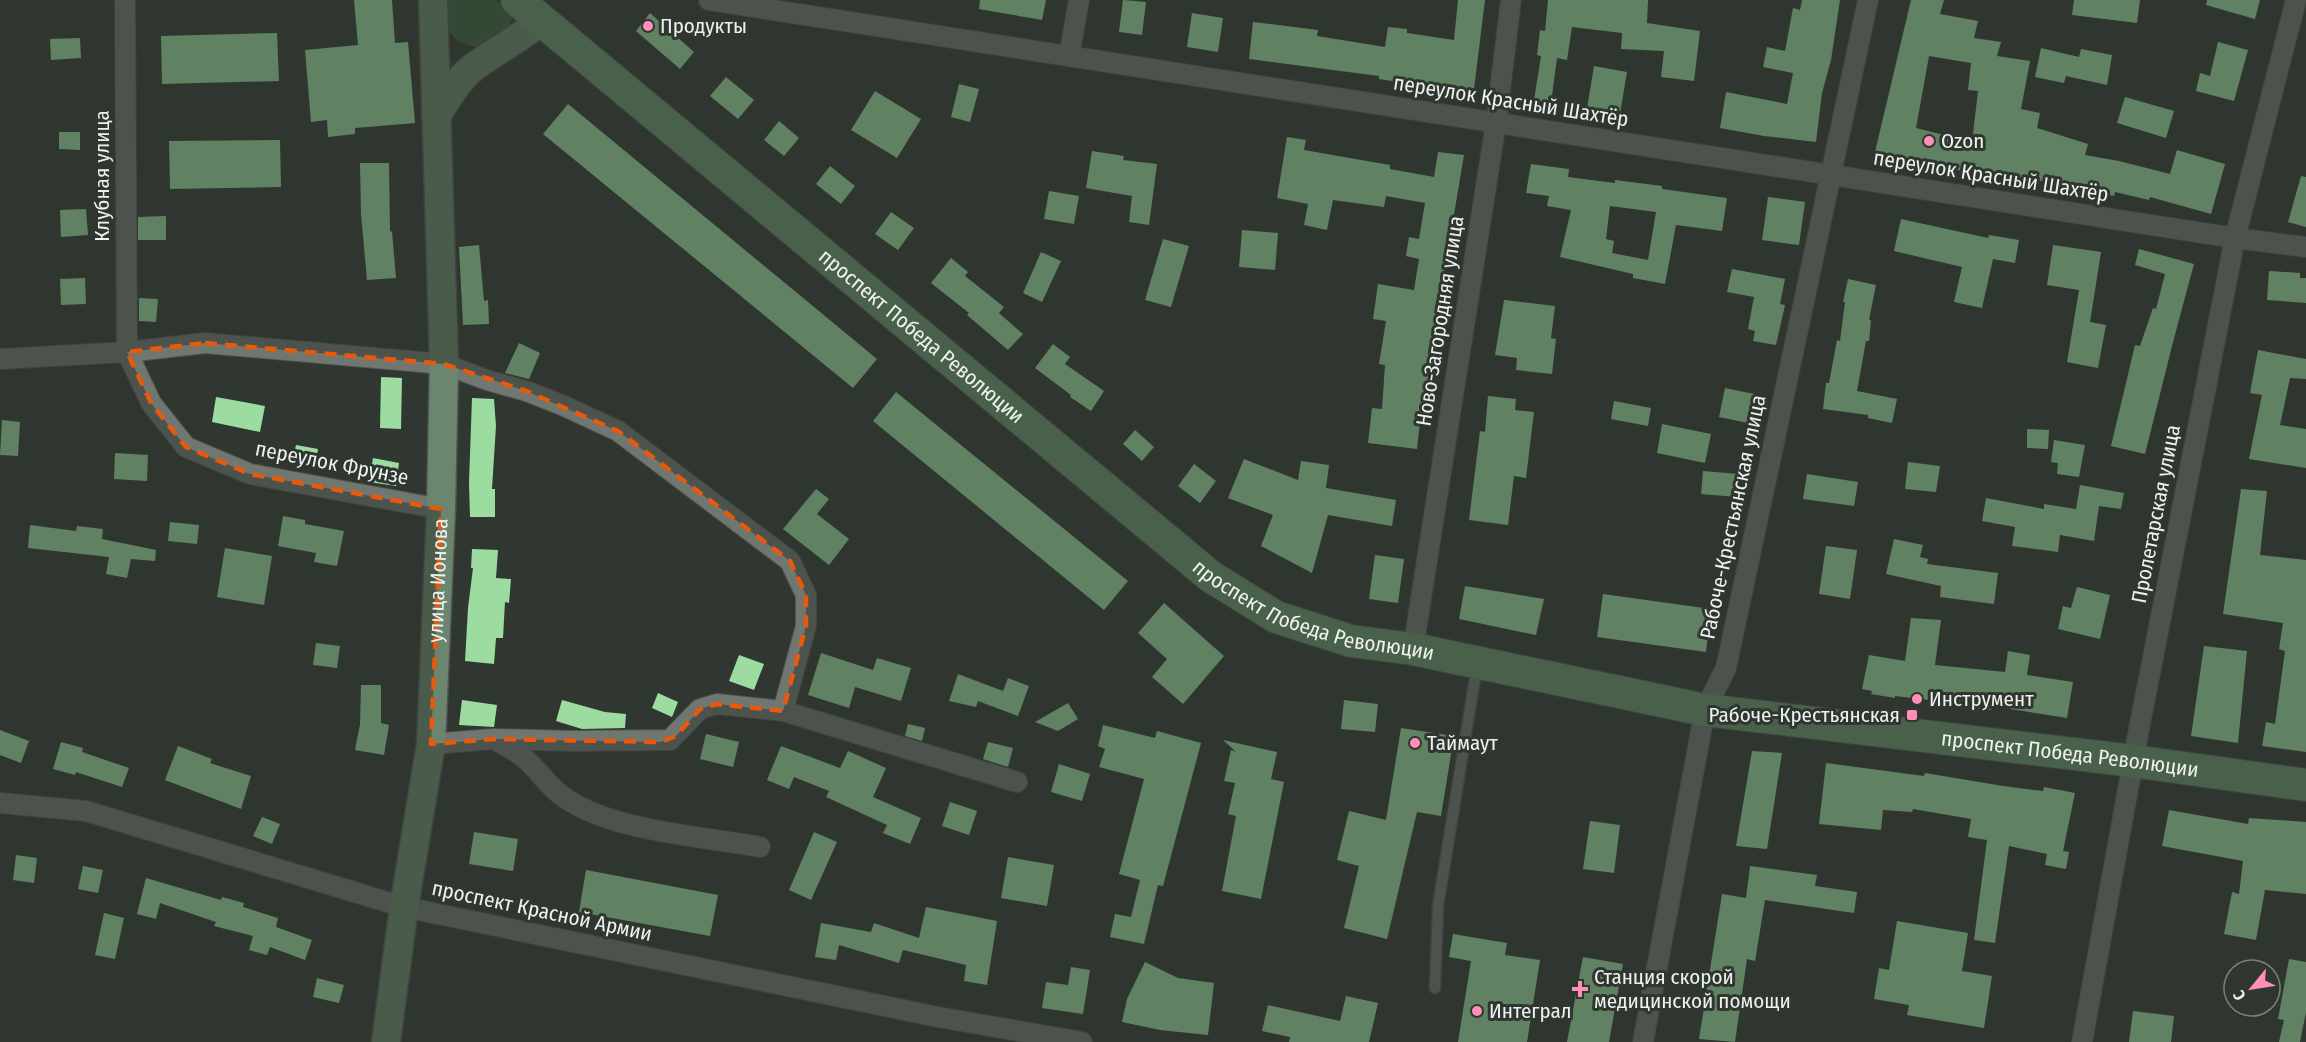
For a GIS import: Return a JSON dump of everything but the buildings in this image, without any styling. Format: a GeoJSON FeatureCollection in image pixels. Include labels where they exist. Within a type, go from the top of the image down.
{"type":"FeatureCollection","features":[{"type":"Feature","properties":{"kind":"main road","name":"улица Ионова"},"geometry":{"type":"LineString","coordinates":[[386,1042],[404,907],[431,744],[441,509],[444,364],[433,0]]}},
{"type":"Feature","properties":{"kind":"main road","name":"проспект Победа Революции"},"geometry":{"type":"LineString","coordinates":[[517,0],[1210,576],[1276,617],[1351,641],[1413,649],[1705,710],[2133,761],[2306,785]]}},
{"type":"Feature","properties":{"kind":"main road"},"geometry":{"type":"LineString","coordinates":[[436,116],[470,70],[522,37],[541,21]]}},
{"type":"Feature","properties":{"kind":"street","name":"Клубная улица"},"geometry":{"type":"LineString","coordinates":[[125,0],[127,352]]}},
{"type":"Feature","properties":{"kind":"street","name":"переулок Красный Шахтёр"},"geometry":{"type":"LineString","coordinates":[[709,0],[2306,248]]}},
{"type":"Feature","properties":{"kind":"street"},"geometry":{"type":"LineString","coordinates":[[1069,56],[1079,0]]}},
{"type":"Feature","properties":{"kind":"street","name":"Ново-Загородняя улица"},"geometry":{"type":"LineString","coordinates":[[1413,649],[1496,123],[1511,0]]}},
{"type":"Feature","properties":{"kind":"street","name":"Рабоче-Крестьянская улица"},"geometry":{"type":"LineString","coordinates":[[1643,1042],[1705,710],[1726,668],[1868,0]]}},
{"type":"Feature","properties":{"kind":"street","name":"Пролетарская улица"},"geometry":{"type":"LineString","coordinates":[[2082,1042],[2133,761],[2235,238],[2296,0]]}},
{"type":"Feature","properties":{"kind":"street"},"geometry":{"type":"LineString","coordinates":[[0,359],[127,352],[205,343],[444,364],[526,391],[618,431],[790,561],[806,595],[806,626],[783,711]]}},
{"type":"Feature","properties":{"kind":"street","name":"переулок Фрунзе"},"geometry":{"type":"LineString","coordinates":[[127,352],[151,403],[186,447],[250,474],[441,509]]}},
{"type":"Feature","properties":{"kind":"street"},"geometry":{"type":"LineString","coordinates":[[431,744],[494,739],[660,742],[676,736],[686,722],[700,709],[717,704],[783,711],[1017,782]]}},
{"type":"Feature","properties":{"kind":"street"},"geometry":{"type":"LineString","coordinates":[[494,739],[523,757],[565,798],[594,812],[667,833],[760,847]]}},
{"type":"Feature","properties":{"kind":"street","name":"проспект Красной Армии"},"geometry":{"type":"LineString","coordinates":[[0,803],[86,811],[404,907],[938,1017],[1082,1042]]}},
{"type":"Feature","properties":{"kind":"lane"},"geometry":{"type":"LineString","coordinates":[[1435,988],[1438,906],[1478,663]]}},
{"type":"Feature","properties":{"kind":"highlighted area"},"geometry":{"type":"Polygon","coordinates":[[[205,343],[444,364],[526,391],[618,431],[790,561],[806,595],[806,626],[783,711],[717,704],[700,709],[676,736],[660,742],[494,739],[431,744],[441,509],[250,474],[186,447],[151,403],[127,352],[205,343]]]}},
{"type":"Feature","properties":{"kind":"green space"},"geometry":{"type":"Polygon","coordinates":[[[441,0],[496,0],[515,14],[505,32],[479,47],[468,45],[457,41],[447,28],[441,0]]]}},
{"type":"Feature","properties":{"kind":"place","name":"Продукты"},"geometry":{"type":"Point","coordinates":[648,26]}},
{"type":"Feature","properties":{"kind":"place","name":"Ozon"},"geometry":{"type":"Point","coordinates":[1929,141]}},
{"type":"Feature","properties":{"kind":"place","name":"Инструмент"},"geometry":{"type":"Point","coordinates":[1917,699]}},
{"type":"Feature","properties":{"kind":"place","name":"Рабоче-Крестьянская"},"geometry":{"type":"Point","coordinates":[1912,715]}},
{"type":"Feature","properties":{"kind":"place","name":"Таймаут"},"geometry":{"type":"Point","coordinates":[1415,743]}},
{"type":"Feature","properties":{"kind":"place","name":"Станция скорой медицинской помощи"},"geometry":{"type":"Point","coordinates":[1580,989]}},
{"type":"Feature","properties":{"kind":"place","name":"Интеграл"},"geometry":{"type":"Point","coordinates":[1477,1011]}}]}
